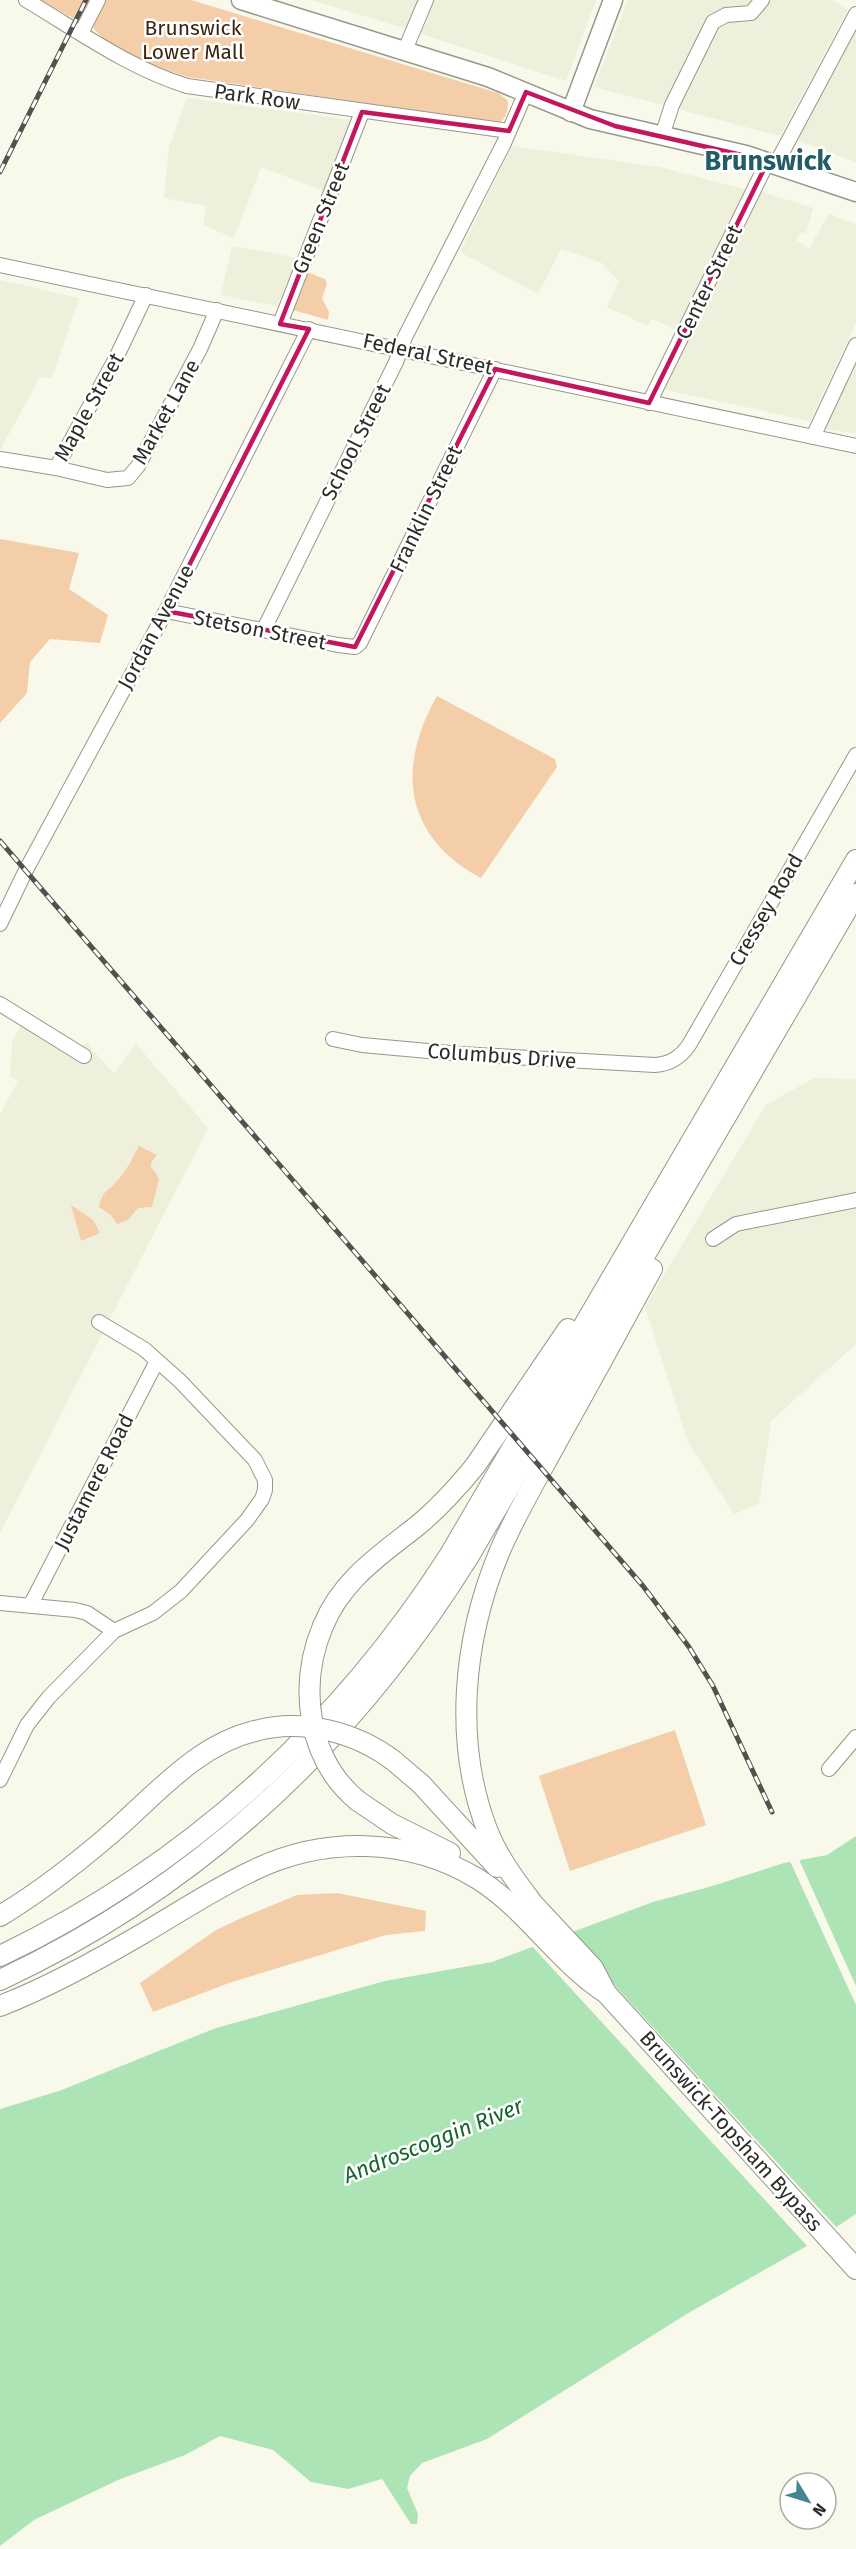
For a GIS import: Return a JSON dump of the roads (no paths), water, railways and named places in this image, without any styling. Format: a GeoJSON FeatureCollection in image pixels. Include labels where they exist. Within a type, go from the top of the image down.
{"type":"FeatureCollection","features":[{"type":"Feature","properties":{"kind":"highway"},"geometry":{"type":"LineString","coordinates":[[0,1956],[84,1912],[176,1852],[261,1782],[339,1703],[386,1647],[434,1579],[856,860]]}},
{"type":"Feature","properties":{"kind":"highway"},"geometry":{"type":"LineString","coordinates":[[0,1980],[106,1923],[195,1863],[282,1789],[361,1707],[407,1648],[459,1572],[856,894]]}},
{"type":"Feature","properties":{"kind":"highway"},"geometry":{"type":"LineString","coordinates":[[523,1905],[495,1849],[475,1792],[468,1745],[467,1714],[471,1654],[478,1616],[506,1538],[698,1185],[714,1137]]}},
{"type":"Feature","properties":{"kind":"highway"},"geometry":{"type":"LineString","coordinates":[[523,1905],[474,1867],[378,1816],[347,1792],[329,1767],[317,1741],[309,1696],[310,1673],[313,1655],[323,1626],[337,1599],[358,1573],[425,1519],[458,1487],[475,1466],[591,1296],[610,1280]]}},
{"type":"Feature","properties":{"kind":"highway"},"geometry":{"type":"LineString","coordinates":[[0,1916],[54,1880],[194,1761],[219,1745],[255,1731],[285,1726],[326,1730],[366,1743],[394,1761],[421,1784],[523,1905]]}},
{"type":"Feature","properties":{"kind":"highway"},"geometry":{"type":"LineString","coordinates":[[0,2006],[84,1967],[251,1871],[293,1855],[316,1850],[357,1845],[387,1847],[418,1853],[468,1874],[523,1905]]}},
{"type":"Feature","properties":{"kind":"highway","name":"Brunswick-Topsham Bypass"},"geometry":{"type":"LineString","coordinates":[[523,1905],[593,1968],[606,1993],[856,2268]]}},
{"type":"Feature","properties":{"kind":"main road"},"geometry":{"type":"LineString","coordinates":[[241,0],[456,66],[526,92],[571,112],[615,126],[772,163],[856,192]]}},
{"type":"Feature","properties":{"kind":"main road"},"geometry":{"type":"LineString","coordinates":[[571,112],[613,0]]}},
{"type":"Feature","properties":{"kind":"street","name":"Park Row"},"geometry":{"type":"LineString","coordinates":[[26,0],[132,64],[154,75],[187,86],[509,131]]}},
{"type":"Feature","properties":{"kind":"street"},"geometry":{"type":"LineString","coordinates":[[81,33],[98,0]]}},
{"type":"Feature","properties":{"kind":"street"},"geometry":{"type":"LineString","coordinates":[[405,50],[426,0]]}},
{"type":"Feature","properties":{"kind":"street"},"geometry":{"type":"LineString","coordinates":[[662,136],[672,105],[713,22],[726,15],[751,13],[762,0]]}},
{"type":"Feature","properties":{"kind":"street","name":"Center Street"},"geometry":{"type":"LineString","coordinates":[[649,403],[772,163],[856,14]]}},
{"type":"Feature","properties":{"kind":"street","name":"School Street"},"geometry":{"type":"LineString","coordinates":[[264,629],[509,131],[526,92]]}},
{"type":"Feature","properties":{"kind":"street","name":"Green Street"},"geometry":{"type":"LineString","coordinates":[[280,324],[362,112]]}},
{"type":"Feature","properties":{"kind":"street","name":"Federal Street"},"geometry":{"type":"LineString","coordinates":[[0,265],[856,446]]}},
{"type":"Feature","properties":{"kind":"street","name":"Maple Street"},"geometry":{"type":"LineString","coordinates":[[0,459],[56,468],[116,358],[146,295]]}},
{"type":"Feature","properties":{"kind":"street","name":"Market Lane"},"geometry":{"type":"LineString","coordinates":[[56,468],[107,480],[128,478],[138,466],[200,349],[217,310]]}},
{"type":"Feature","properties":{"kind":"street","name":"Jordan Avenue"},"geometry":{"type":"LineString","coordinates":[[0,924],[26,870],[166,611],[309,329]]}},
{"type":"Feature","properties":{"kind":"street"},"geometry":{"type":"LineString","coordinates":[[813,437],[856,345]]}},
{"type":"Feature","properties":{"kind":"street","name":"Franklin Street"},"geometry":{"type":"LineString","coordinates":[[355,647],[360,643],[495,369]]}},
{"type":"Feature","properties":{"kind":"street","name":"Stetson Street"},"geometry":{"type":"LineString","coordinates":[[166,611],[355,647]]}},
{"type":"Feature","properties":{"kind":"street","name":"Cressey Road"},"geometry":{"type":"LineString","coordinates":[[672,1061],[689,1045],[856,755]]}},
{"type":"Feature","properties":{"kind":"street"},"geometry":{"type":"LineString","coordinates":[[0,1004],[84,1056]]}},
{"type":"Feature","properties":{"kind":"street","name":"Columbus Drive"},"geometry":{"type":"LineString","coordinates":[[333,1039],[362,1045],[506,1057],[655,1065],[672,1061]]}},
{"type":"Feature","properties":{"kind":"street"},"geometry":{"type":"LineString","coordinates":[[713,1239],[736,1224],[856,1200]]}},
{"type":"Feature","properties":{"kind":"street"},"geometry":{"type":"LineString","coordinates":[[1,1776],[37,1710],[99,1643],[114,1631],[153,1613],[181,1591],[247,1520],[262,1499],[265,1490],[265,1480],[255,1460],[217,1419],[134,1342],[99,1322]]}},
{"type":"Feature","properties":{"kind":"street","name":"Justamere Road"},"geometry":{"type":"LineString","coordinates":[[31,1604],[157,1361]]}},
{"type":"Feature","properties":{"kind":"street"},"geometry":{"type":"LineString","coordinates":[[0,1604],[31,1604],[87,1613],[114,1631]]}},
{"type":"Feature","properties":{"kind":"street"},"geometry":{"type":"LineString","coordinates":[[830,1769],[856,1737]]}},
{"type":"Feature","properties":{"kind":"water","name":"Androscoggin River"},"geometry":{"type":"Polygon","coordinates":[[[856,1836],[856,2214],[812,2243],[690,2312],[487,2439],[422,2463],[410,2476],[407,2488],[418,2514],[417,2524],[411,2524],[382,2479],[348,2489],[311,2482],[273,2450],[220,2436],[185,2455],[118,2480],[34,2520],[0,2546],[0,2109],[59,2091],[216,2028],[385,1981],[492,1962],[653,1902],[784,1863],[827,1855],[856,1836]]]}},
{"type":"Feature","properties":{"kind":"railway"},"geometry":{"type":"LineString","coordinates":[[0,172],[86,0]]}},
{"type":"Feature","properties":{"kind":"railway"},"geometry":{"type":"LineString","coordinates":[[0,841],[643,1586],[689,1647],[713,1686],[772,1812]]}},
{"type":"Feature","properties":{"kind":"district","name":"Brunswick"},"geometry":{"type":"Point","coordinates":[768,161]}},
{"type":"Feature","properties":{"kind":"park label","name":"Brunswick Lower Mall"},"geometry":{"type":"Point","coordinates":[193,40]}}]}
